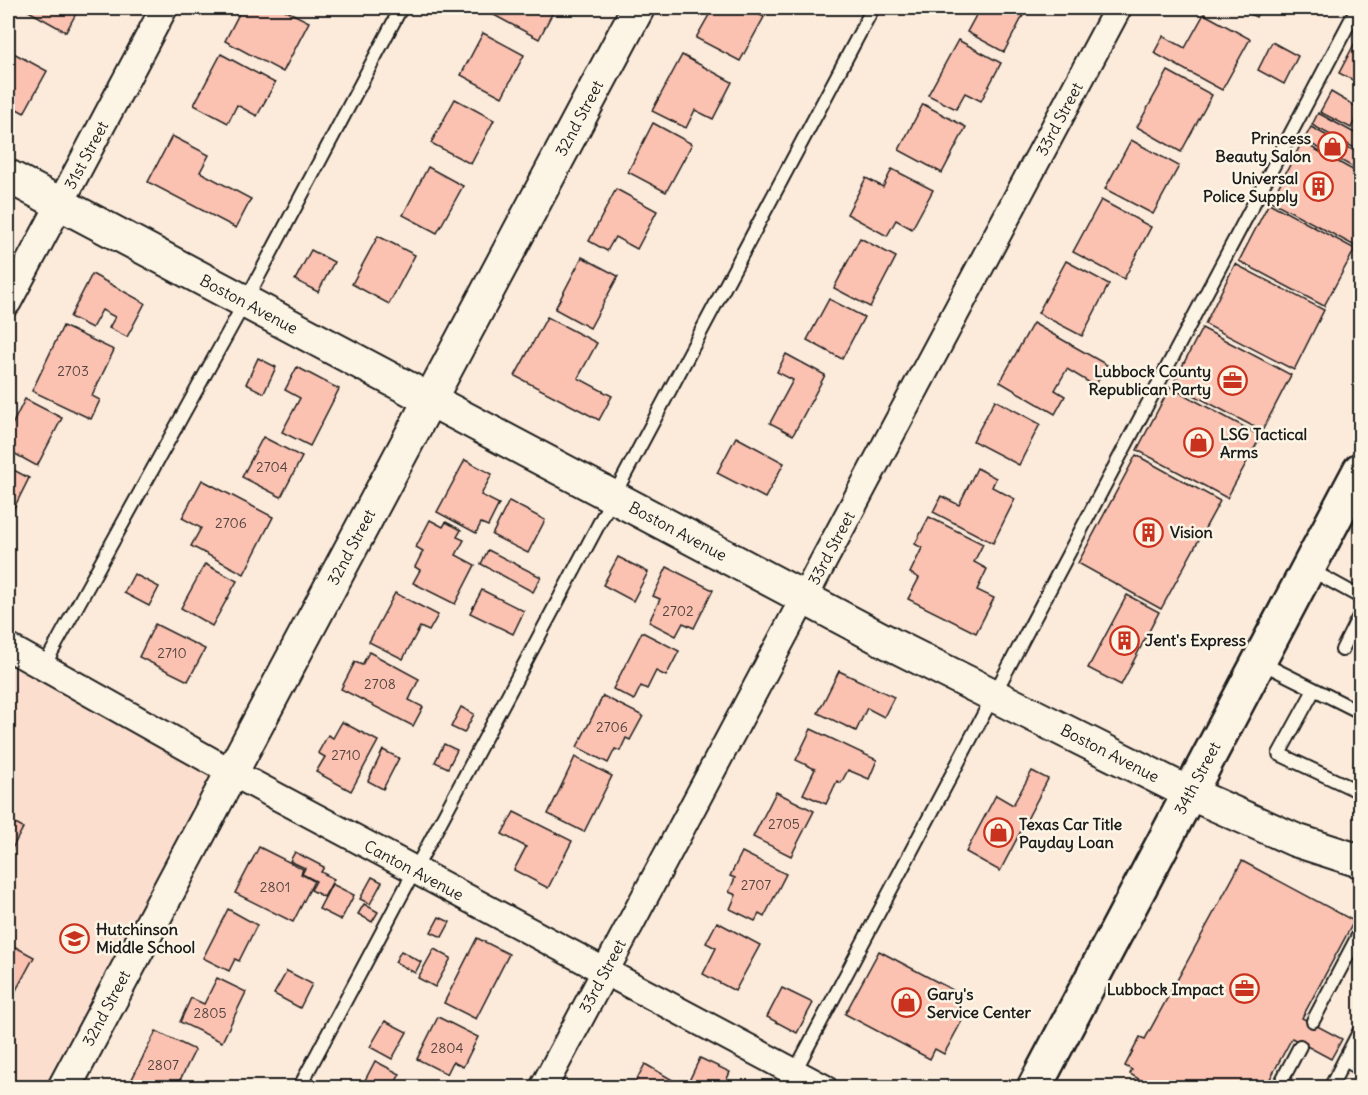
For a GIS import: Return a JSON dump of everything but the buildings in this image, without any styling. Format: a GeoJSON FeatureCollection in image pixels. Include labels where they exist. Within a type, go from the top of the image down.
{"type":"FeatureCollection","features":[{"type":"Feature","properties":{"kind":"main road","name":"34th Street"},"geometry":{"type":"LineString","coordinates":[[1034,1088],[1360,470]]}},
{"type":"Feature","properties":{"kind":"street","name":"31st Street"},"geometry":{"type":"LineString","coordinates":[[8,302],[164,8]]}},
{"type":"Feature","properties":{"kind":"street","name":"32nd Street"},"geometry":{"type":"LineString","coordinates":[[64,1088],[638,8]]}},
{"type":"Feature","properties":{"kind":"street","name":"33rd Street"},"geometry":{"type":"LineString","coordinates":[[543,1088],[1118,8]]}},
{"type":"Feature","properties":{"kind":"street","name":"Boston Avenue"},"geometry":{"type":"LineString","coordinates":[[8,176],[804,598],[1189,793],[1295,840],[1360,861]]}},
{"type":"Feature","properties":{"kind":"street","name":"Canton Avenue"},"geometry":{"type":"LineString","coordinates":[[8,647],[231,772],[605,971],[790,1080],[824,1088]]}},
{"type":"Feature","properties":{"kind":"lane"},"geometry":{"type":"LineString","coordinates":[[44,666],[245,302],[401,8]]}},
{"type":"Feature","properties":{"kind":"lane"},"geometry":{"type":"LineString","coordinates":[[299,1088],[873,8]]}},
{"type":"Feature","properties":{"kind":"lane"},"geometry":{"type":"LineString","coordinates":[[790,1080],[1357,8]]}},
{"type":"Feature","properties":{"kind":"lane"},"geometry":{"type":"LineString","coordinates":[[1308,569],[1360,597]]}},
{"type":"Feature","properties":{"kind":"lane"},"geometry":{"type":"LineString","coordinates":[[1342,650],[1360,614]]}},
{"type":"Feature","properties":{"kind":"lane"},"geometry":{"type":"LineString","coordinates":[[1259,661],[1360,712]]}},
{"type":"Feature","properties":{"kind":"lane"},"geometry":{"type":"LineString","coordinates":[[1314,690],[1279,754],[1360,792]]}},
{"type":"Feature","properties":{"kind":"lane"},"geometry":{"type":"LineString","coordinates":[[1313,1022],[1360,932]]}},
{"type":"Feature","properties":{"kind":"lane"},"geometry":{"type":"LineString","coordinates":[[1330,1088],[1360,1030]]}},
{"type":"Feature","properties":{"kind":"lane"},"geometry":{"type":"LineString","coordinates":[[1278,1088],[1300,1046]]}},
{"type":"Feature","properties":{"kind":"lane"},"geometry":{"type":"LineString","coordinates":[[1345,1060],[1360,1069]]}},
{"type":"Feature","properties":{"kind":"shaded area","name":"Hutchinson Middle School"},"geometry":{"type":"Polygon","coordinates":[[[8,651],[231,772],[64,1087],[8,1087],[8,651]]]}},
{"type":"Feature","properties":{"kind":"place","name":"Princess Beauty Salon"},"geometry":{"type":"Point","coordinates":[1332,147]}},
{"type":"Feature","properties":{"kind":"place","name":"Universal Police Supply"},"geometry":{"type":"Point","coordinates":[1319,187]}},
{"type":"Feature","properties":{"kind":"place","name":"Lubbock County Republican Party"},"geometry":{"type":"Point","coordinates":[1232,380]}},
{"type":"Feature","properties":{"kind":"place","name":"LSG Tactical Arms"},"geometry":{"type":"Point","coordinates":[1199,443]}},
{"type":"Feature","properties":{"kind":"place","name":"Vision"},"geometry":{"type":"Point","coordinates":[1149,532]}},
{"type":"Feature","properties":{"kind":"place","name":"Jent's Express"},"geometry":{"type":"Point","coordinates":[1124,640]}},
{"type":"Feature","properties":{"kind":"place","name":"Texas Car Title Payday Loan"},"geometry":{"type":"Point","coordinates":[998,833]}},
{"type":"Feature","properties":{"kind":"place","name":"Hutchinson Middle School"},"geometry":{"type":"Point","coordinates":[75,938]}},
{"type":"Feature","properties":{"kind":"place","name":"Lubbock Impact"},"geometry":{"type":"Point","coordinates":[1245,989]}},
{"type":"Feature","properties":{"kind":"place","name":"Gary's Service Center"},"geometry":{"type":"Point","coordinates":[906,1003]}}]}
